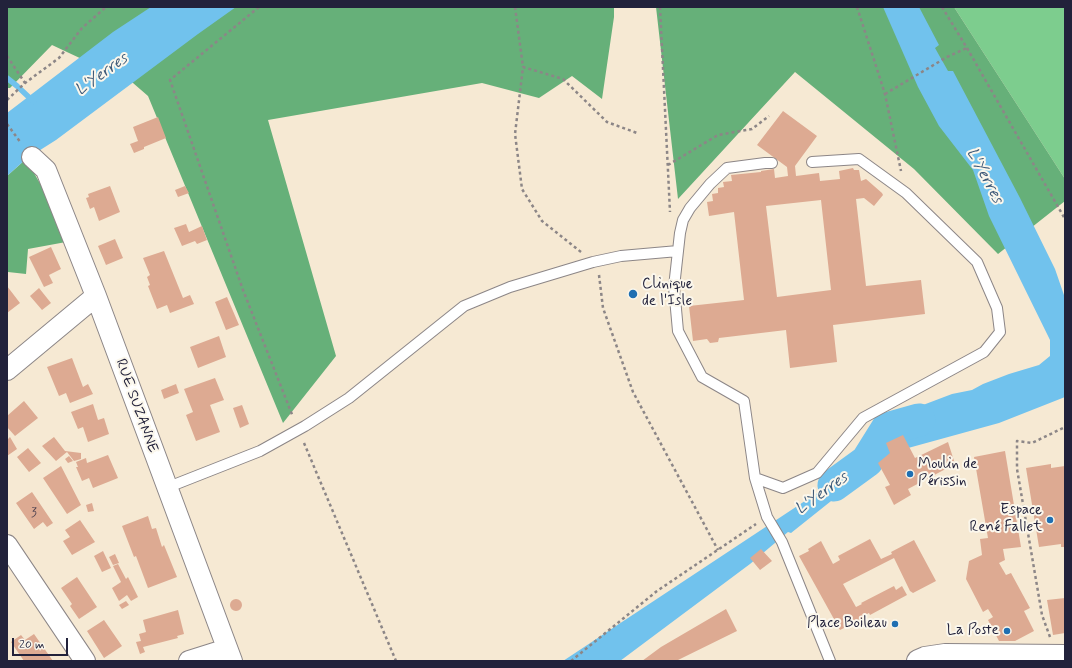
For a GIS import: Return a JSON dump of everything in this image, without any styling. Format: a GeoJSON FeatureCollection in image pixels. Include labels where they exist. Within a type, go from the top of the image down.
{"type":"FeatureCollection","features":[{"type":"Feature","properties":{"kind":"street","name":"RUE SUZANNE"},"geometry":{"type":"LineString","coordinates":[[32,157],[46,170],[96,296],[229,655]]}},
{"type":"Feature","properties":{"kind":"street"},"geometry":{"type":"LineString","coordinates":[[7,370],[96,296]]}},
{"type":"Feature","properties":{"kind":"street"},"geometry":{"type":"LineString","coordinates":[[7,545],[85,661]]}},
{"type":"Feature","properties":{"kind":"street"},"geometry":{"type":"LineString","coordinates":[[918,661],[957,649],[1062,656]]}},
{"type":"Feature","properties":{"kind":"street"},"geometry":{"type":"LineString","coordinates":[[189,661],[229,655]]}},
{"type":"Feature","properties":{"kind":"lane"},"geometry":{"type":"LineString","coordinates":[[754,478],[783,488],[817,473],[863,418],[984,352],[1000,332],[997,308],[977,262],[906,193],[859,159],[812,162]]}},
{"type":"Feature","properties":{"kind":"lane"},"geometry":{"type":"LineString","coordinates":[[772,163],[727,168],[710,184],[690,208],[683,220],[680,233],[674,287],[678,331],[702,377],[744,401],[754,478],[767,517],[782,542],[830,661]]}},
{"type":"Feature","properties":{"kind":"lane"},"geometry":{"type":"LineString","coordinates":[[166,488],[260,451],[298,430],[349,398],[464,306],[510,287],[593,262],[621,256],[678,251]]}},
{"type":"Feature","properties":{"kind":"path"},"geometry":{"type":"LineString","coordinates":[[7,100],[25,83],[59,58],[82,28],[106,7]]}},
{"type":"Feature","properties":{"kind":"path"},"geometry":{"type":"LineString","coordinates":[[259,7],[170,80],[243,290],[298,430],[396,661]]}},
{"type":"Feature","properties":{"kind":"path"},"geometry":{"type":"LineString","coordinates":[[515,7],[523,67],[515,134],[522,189],[542,221],[593,262],[599,274],[603,308],[633,392],[718,550]]}},
{"type":"Feature","properties":{"kind":"path"},"geometry":{"type":"LineString","coordinates":[[660,7],[671,220],[680,233]]}},
{"type":"Feature","properties":{"kind":"path"},"geometry":{"type":"LineString","coordinates":[[857,7],[884,94],[906,193]]}},
{"type":"Feature","properties":{"kind":"path"},"geometry":{"type":"LineString","coordinates":[[942,7],[1065,218]]}},
{"type":"Feature","properties":{"kind":"path"},"geometry":{"type":"LineString","coordinates":[[884,94],[947,57],[967,48]]}},
{"type":"Feature","properties":{"kind":"path"},"geometry":{"type":"LineString","coordinates":[[7,56],[25,83]]}},
{"type":"Feature","properties":{"kind":"path"},"geometry":{"type":"LineString","coordinates":[[523,67],[563,79],[607,122],[637,133]]}},
{"type":"Feature","properties":{"kind":"path"},"geometry":{"type":"LineString","coordinates":[[667,165],[718,135],[752,129],[768,116]]}},
{"type":"Feature","properties":{"kind":"path"},"geometry":{"type":"LineString","coordinates":[[1062,656],[1049,635],[1042,615],[1017,469],[1017,441],[1032,443],[1065,427]]}},
{"type":"Feature","properties":{"kind":"path"},"geometry":{"type":"LineString","coordinates":[[571,661],[657,592],[767,517]]}},
{"type":"Feature","properties":{"kind":"green space"},"geometry":{"type":"Polygon","coordinates":[[[7,7],[614,7],[614,17],[602,99],[572,76],[539,98],[482,83],[268,120],[336,356],[283,423],[148,96],[133,83],[52,45],[10,88],[7,88],[7,7]]]}},
{"type":"Feature","properties":{"kind":"green space"},"geometry":{"type":"Polygon","coordinates":[[[656,7],[954,7],[1065,179],[1065,201],[998,254],[914,169],[795,72],[678,199],[656,7]]]}},
{"type":"Feature","properties":{"kind":"green space"},"geometry":{"type":"Polygon","coordinates":[[[954,7],[1065,7],[1065,179],[954,7]]]}},
{"type":"Feature","properties":{"kind":"green space"},"geometry":{"type":"Polygon","coordinates":[[[26,159],[54,208],[66,242],[28,249],[26,274],[8,272],[7,270],[7,176],[26,159]]]}},
{"type":"Feature","properties":{"kind":"water"},"geometry":{"type":"Polygon","coordinates":[[[151,7],[236,7],[56,140],[26,159],[7,176],[7,113],[113,32],[151,7]]]}},
{"type":"Feature","properties":{"kind":"water"},"geometry":{"type":"Polygon","coordinates":[[[883,7],[919,7],[939,45],[935,48],[948,71],[953,71],[1020,198],[1055,269],[1065,298],[1065,397],[999,423],[890,453],[791,533],[788,532],[750,564],[620,661],[563,661],[879,452],[882,425],[889,422],[894,416],[952,394],[972,390],[1009,374],[1039,365],[1050,356],[1050,340],[989,216],[973,170],[939,126],[918,87],[883,7]]]}},
{"type":"Feature","properties":{"kind":"building"},"geometry":{"type":"Polygon","coordinates":[[[783,111],[817,136],[795,166],[796,176],[819,173],[820,181],[840,179],[839,171],[853,168],[854,170],[859,170],[861,181],[866,179],[882,193],[883,195],[874,206],[864,198],[856,199],[866,286],[921,280],[925,314],[833,325],[837,362],[790,368],[786,330],[719,338],[718,342],[710,343],[707,339],[693,341],[689,306],[744,300],[734,212],[709,216],[707,202],[713,201],[712,194],[718,193],[718,188],[724,187],[723,182],[732,181],[731,175],[774,169],[775,178],[788,176],[787,167],[757,145],[783,111]],[[821,200],[766,206],[777,297],[831,290],[821,200]]]}},
{"type":"Feature","properties":{"kind":"building"},"geometry":{"type":"Polygon","coordinates":[[[158,117],[166,138],[134,153],[130,144],[138,141],[133,127],[158,117]]]}},
{"type":"Feature","properties":{"kind":"building"},"geometry":{"type":"Polygon","coordinates":[[[110,186],[120,212],[99,221],[94,207],[90,209],[86,198],[89,197],[88,194],[110,186]]]}},
{"type":"Feature","properties":{"kind":"building"},"geometry":{"type":"Polygon","coordinates":[[[185,186],[189,193],[178,197],[175,190],[185,186]]]}},
{"type":"Feature","properties":{"kind":"building"},"geometry":{"type":"Polygon","coordinates":[[[186,224],[189,232],[202,226],[207,240],[197,244],[195,241],[182,246],[174,228],[186,224]]]}},
{"type":"Feature","properties":{"kind":"building"},"geometry":{"type":"Polygon","coordinates":[[[115,239],[123,258],[106,265],[98,246],[115,239]]]}},
{"type":"Feature","properties":{"kind":"building"},"geometry":{"type":"Polygon","coordinates":[[[51,247],[61,269],[49,275],[53,283],[44,287],[29,257],[51,247]]]}},
{"type":"Feature","properties":{"kind":"building"},"geometry":{"type":"Polygon","coordinates":[[[164,251],[183,298],[190,295],[194,304],[170,313],[167,305],[157,309],[148,286],[150,285],[147,277],[150,275],[143,258],[164,251]]]}},
{"type":"Feature","properties":{"kind":"building"},"geometry":{"type":"Polygon","coordinates":[[[7,286],[20,303],[7,313],[7,286]]]}},
{"type":"Feature","properties":{"kind":"building"},"geometry":{"type":"Polygon","coordinates":[[[39,288],[51,303],[42,310],[30,296],[39,288]]]}},
{"type":"Feature","properties":{"kind":"building"},"geometry":{"type":"Polygon","coordinates":[[[227,297],[239,325],[226,330],[215,302],[227,297]]]}},
{"type":"Feature","properties":{"kind":"building"},"geometry":{"type":"Polygon","coordinates":[[[219,336],[226,357],[198,368],[190,347],[219,336]]]}},
{"type":"Feature","properties":{"kind":"building"},"geometry":{"type":"Polygon","coordinates":[[[72,358],[83,387],[88,384],[93,394],[70,403],[66,393],[59,396],[47,367],[72,358]]]}},
{"type":"Feature","properties":{"kind":"building"},"geometry":{"type":"Polygon","coordinates":[[[215,378],[224,400],[210,405],[220,432],[196,441],[186,415],[193,412],[184,389],[215,378]]]}},
{"type":"Feature","properties":{"kind":"building"},"geometry":{"type":"Polygon","coordinates":[[[176,384],[179,393],[164,399],[161,390],[176,384]]]}},
{"type":"Feature","properties":{"kind":"building"},"geometry":{"type":"Polygon","coordinates":[[[24,401],[38,418],[15,436],[7,427],[7,416],[24,401]]]}},
{"type":"Feature","properties":{"kind":"building"},"geometry":{"type":"Polygon","coordinates":[[[93,404],[98,420],[104,418],[109,434],[88,442],[83,427],[78,429],[71,412],[93,404]]]}},
{"type":"Feature","properties":{"kind":"building"},"geometry":{"type":"Polygon","coordinates":[[[242,405],[249,424],[240,428],[233,408],[242,405]]]}},
{"type":"Feature","properties":{"kind":"building","name":"Moulin de Périssin"},"geometry":{"type":"Polygon","coordinates":[[[903,435],[915,458],[948,442],[955,464],[908,489],[911,495],[894,505],[885,487],[890,485],[878,463],[890,453],[886,443],[903,435]]]}},
{"type":"Feature","properties":{"kind":"building"},"geometry":{"type":"Polygon","coordinates":[[[10,437],[17,449],[7,456],[7,440],[10,437]]]}},
{"type":"Feature","properties":{"kind":"building"},"geometry":{"type":"Polygon","coordinates":[[[54,437],[65,451],[81,453],[81,459],[74,461],[67,452],[56,461],[42,446],[54,437]]]}},
{"type":"Feature","properties":{"kind":"building"},"geometry":{"type":"Polygon","coordinates":[[[28,448],[41,463],[29,472],[17,457],[28,448]]]}},
{"type":"Feature","properties":{"kind":"building"},"geometry":{"type":"Polygon","coordinates":[[[1005,451],[1021,547],[1003,549],[1005,560],[999,563],[1006,575],[1011,573],[1030,608],[1024,611],[1034,631],[1015,641],[999,641],[988,620],[993,617],[988,609],[983,612],[966,579],[969,561],[982,555],[980,539],[988,538],[974,457],[1005,451]]]}},
{"type":"Feature","properties":{"kind":"building"},"geometry":{"type":"Polygon","coordinates":[[[108,455],[118,478],[93,488],[89,478],[82,481],[76,467],[78,467],[76,462],[86,458],[87,463],[108,455]]]}},
{"type":"Feature","properties":{"kind":"building"},"geometry":{"type":"Polygon","coordinates":[[[69,456],[73,461],[68,463],[65,459],[69,456]]]}},
{"type":"Feature","properties":{"kind":"building","name":"Espace René Fallet"},"geometry":{"type":"Polygon","coordinates":[[[1051,464],[1051,468],[1065,466],[1065,547],[1061,547],[1061,544],[1039,547],[1026,468],[1051,464]]]}},
{"type":"Feature","properties":{"kind":"building"},"geometry":{"type":"Polygon","coordinates":[[[61,466],[81,505],[67,514],[43,478],[61,466]]]}},
{"type":"Feature","properties":{"kind":"building"},"geometry":{"type":"Polygon","coordinates":[[[32,492],[53,523],[47,527],[43,522],[34,529],[16,503],[32,492]]]}},
{"type":"Feature","properties":{"kind":"building"},"geometry":{"type":"Polygon","coordinates":[[[92,503],[94,511],[88,512],[86,505],[92,503]]]}},
{"type":"Feature","properties":{"kind":"building"},"geometry":{"type":"Polygon","coordinates":[[[148,516],[152,529],[156,528],[162,547],[164,545],[177,577],[148,588],[136,556],[134,557],[122,526],[148,516]]]}},
{"type":"Feature","properties":{"kind":"building"},"geometry":{"type":"Polygon","coordinates":[[[80,520],[95,542],[72,555],[63,541],[70,537],[65,530],[80,520]]]}},
{"type":"Feature","properties":{"kind":"building"},"geometry":{"type":"Polygon","coordinates":[[[870,539],[881,559],[914,540],[936,581],[913,593],[910,591],[894,558],[843,584],[856,607],[894,586],[896,590],[902,586],[907,595],[870,615],[869,613],[863,616],[864,618],[840,630],[799,556],[809,551],[808,549],[821,541],[833,564],[840,560],[838,556],[870,539]]]}},
{"type":"Feature","properties":{"kind":"building"},"geometry":{"type":"Polygon","coordinates":[[[761,549],[772,561],[760,570],[750,558],[761,549]]]}},
{"type":"Feature","properties":{"kind":"building"},"geometry":{"type":"Polygon","coordinates":[[[103,551],[111,568],[102,572],[94,556],[103,551]]]}},
{"type":"Feature","properties":{"kind":"building"},"geometry":{"type":"Polygon","coordinates":[[[115,554],[119,563],[113,565],[109,557],[115,554]]]}},
{"type":"Feature","properties":{"kind":"building"},"geometry":{"type":"Polygon","coordinates":[[[118,564],[126,579],[128,577],[138,597],[131,601],[127,595],[119,601],[112,588],[121,582],[113,566],[118,564]]]}},
{"type":"Feature","properties":{"kind":"building"},"geometry":{"type":"Polygon","coordinates":[[[77,577],[97,607],[79,619],[70,606],[72,604],[61,588],[77,577]]]}},
{"type":"Feature","properties":{"kind":"building"},"geometry":{"type":"Polygon","coordinates":[[[1065,598],[1065,633],[1053,635],[1047,600],[1065,598]]]}},
{"type":"Feature","properties":{"kind":"building"},"geometry":{"type":"Polygon","coordinates":[[[234,599],[238,599],[242,605],[238,611],[234,611],[230,607],[230,603],[234,599]]]}},
{"type":"Feature","properties":{"kind":"building"},"geometry":{"type":"Polygon","coordinates":[[[126,601],[129,605],[122,609],[119,605],[126,601]]]}},
{"type":"Feature","properties":{"kind":"building"},"geometry":{"type":"Polygon","coordinates":[[[726,609],[737,631],[676,661],[642,661],[661,647],[726,609]]]}},
{"type":"Feature","properties":{"kind":"building"},"geometry":{"type":"Polygon","coordinates":[[[178,610],[184,634],[177,636],[178,638],[143,647],[145,652],[140,654],[136,642],[141,641],[139,634],[146,632],[143,620],[178,610]]]}},
{"type":"Feature","properties":{"kind":"building"},"geometry":{"type":"Polygon","coordinates":[[[104,620],[122,646],[104,658],[87,631],[104,620]]]}},
{"type":"Feature","properties":{"kind":"building"},"geometry":{"type":"Polygon","coordinates":[[[34,634],[53,661],[24,661],[11,642],[21,635],[25,640],[34,634]]]}},
{"type":"Feature","properties":{"kind":"waterway"},"geometry":{"type":"LineString","coordinates":[[7,78],[34,102]]}},
{"type":"Feature","properties":{"kind":"waterway","name":"L'Yerres"},"geometry":{"type":"LineString","coordinates":[[834,485],[867,461],[887,429],[919,420]]}},
{"type":"Feature","properties":{"kind":"place","name":"Clinique de l'Isle"},"geometry":{"type":"Point","coordinates":[633,294]}},
{"type":"Feature","properties":{"kind":"place","name":"Moulin de Périssin"},"geometry":{"type":"Point","coordinates":[910,474]}},
{"type":"Feature","properties":{"kind":"place","name":"Espace René Fallet"},"geometry":{"type":"Point","coordinates":[1050,520]}},
{"type":"Feature","properties":{"kind":"place","name":"Place Boileau"},"geometry":{"type":"Point","coordinates":[895,624]}},
{"type":"Feature","properties":{"kind":"place","name":"La Poste"},"geometry":{"type":"Point","coordinates":[1007,631]}}]}
